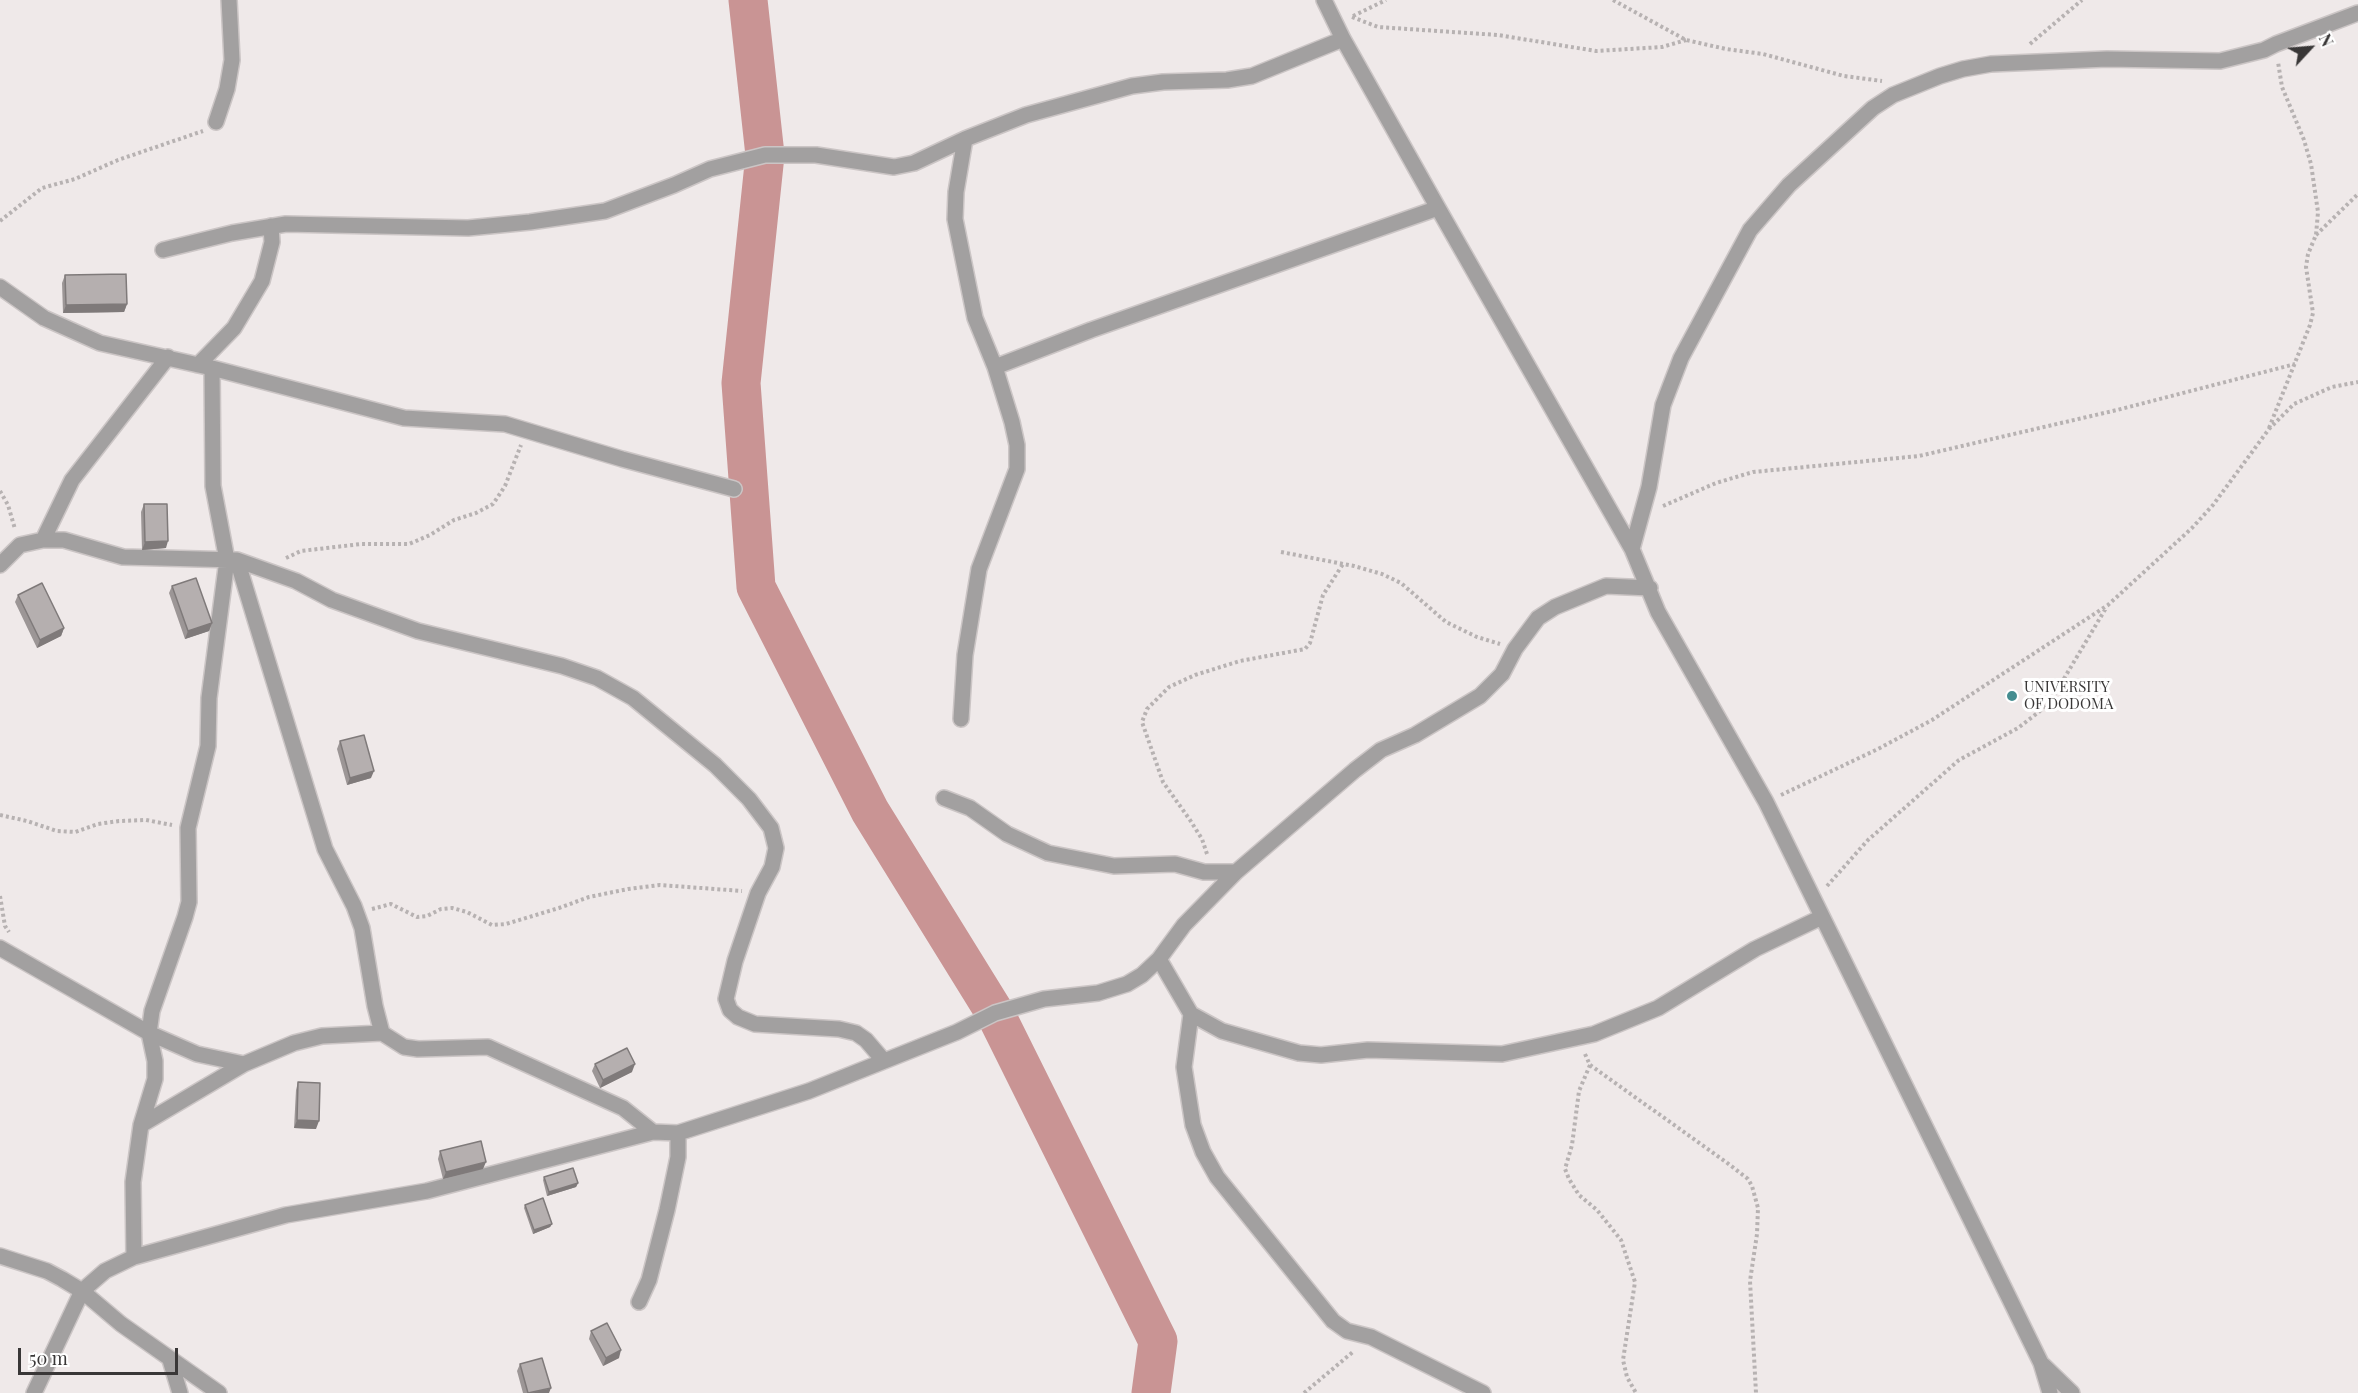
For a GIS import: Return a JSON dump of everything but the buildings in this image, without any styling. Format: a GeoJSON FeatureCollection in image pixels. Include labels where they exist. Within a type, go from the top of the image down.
{"type":"FeatureCollection","features":[{"type":"Feature","properties":{"kind":"street"},"geometry":{"type":"LineString","coordinates":[[216,122],[227,89],[232,60],[229,0]]}},
{"type":"Feature","properties":{"kind":"street"},"geometry":{"type":"LineString","coordinates":[[1324,0],[1343,39],[1632,549],[1658,612],[1766,802],[2041,1363],[2050,1393]]}},
{"type":"Feature","properties":{"kind":"street"},"geometry":{"type":"LineString","coordinates":[[1632,549],[1649,487],[1663,405],[1681,358],[1750,230],[1789,185],[1873,108],[1893,95],[1963,69],[1991,64],[2107,59],[2220,61],[2264,50],[2358,13]]}},
{"type":"Feature","properties":{"kind":"street"},"geometry":{"type":"LineString","coordinates":[[163,250],[213,237],[271,226],[316,223],[468,228],[605,211],[710,169],[765,155],[816,155],[894,167],[914,163],[965,139],[1026,115],[1132,86],[1163,82],[1227,80],[1252,76],[1343,39]]}},
{"type":"Feature","properties":{"kind":"street"},"geometry":{"type":"LineString","coordinates":[[961,719],[965,655],[979,569],[1017,469],[1017,445],[1012,422],[995,367],[975,318],[955,219],[956,192],[965,139]]}},
{"type":"Feature","properties":{"kind":"street"},"geometry":{"type":"LineString","coordinates":[[995,367],[1091,330],[1438,208]]}},
{"type":"Feature","properties":{"kind":"street"},"geometry":{"type":"LineString","coordinates":[[271,226],[272,242],[262,281],[234,328],[205,366],[213,486],[232,560],[325,849],[362,928],[375,1006],[382,1033]]}},
{"type":"Feature","properties":{"kind":"street"},"geometry":{"type":"LineString","coordinates":[[0,287],[44,318],[100,343],[205,366],[404,418],[505,424],[734,489]]}},
{"type":"Feature","properties":{"kind":"street"},"geometry":{"type":"LineString","coordinates":[[43,540],[72,480],[168,357]]}},
{"type":"Feature","properties":{"kind":"street"},"geometry":{"type":"LineString","coordinates":[[0,565],[20,545],[43,540],[64,540],[123,557],[232,560],[296,581],[332,600],[418,631],[562,666],[597,678],[633,698],[715,765],[748,799],[771,828],[776,848],[772,867],[758,893],[730,979],[726,999],[730,1010],[738,1017],[755,1024],[839,1029],[856,1033],[866,1040],[884,1061]]}},
{"type":"Feature","properties":{"kind":"street"},"geometry":{"type":"LineString","coordinates":[[134,1257],[133,1182],[141,1125],[155,1079],[155,1061],[149,1033],[152,1011],[189,902],[188,828],[208,746],[209,698],[232,560]]}},
{"type":"Feature","properties":{"kind":"street"},"geometry":{"type":"LineString","coordinates":[[34,1393],[82,1291],[105,1271],[134,1257],[286,1215],[427,1191],[653,1131],[678,1133],[809,1091],[957,1032],[995,1013],[1044,999],[1098,993],[1127,984],[1142,975],[1159,959],[1185,925],[1236,872],[1381,750],[1415,735],[1480,696],[1502,674],[1515,649],[1538,618],[1555,607],[1605,586],[1650,588]]}},
{"type":"Feature","properties":{"kind":"street"},"geometry":{"type":"LineString","coordinates":[[944,798],[970,808],[1007,834],[1048,853],[1114,866],[1175,864],[1204,872],[1236,872]]}},
{"type":"Feature","properties":{"kind":"street"},"geometry":{"type":"LineString","coordinates":[[1159,959],[1191,1014],[1222,1031],[1299,1053],[1321,1055],[1368,1050],[1502,1054],[1594,1034],[1658,1008],[1755,949],[1822,917]]}},
{"type":"Feature","properties":{"kind":"street"},"geometry":{"type":"LineString","coordinates":[[0,948],[149,1033],[196,1054],[244,1064]]}},
{"type":"Feature","properties":{"kind":"street"},"geometry":{"type":"LineString","coordinates":[[1191,1014],[1184,1067],[1193,1125],[1203,1152],[1217,1177],[1326,1313],[1347,1331],[1371,1337],[1483,1393]]}},
{"type":"Feature","properties":{"kind":"street"},"geometry":{"type":"LineString","coordinates":[[141,1125],[244,1064],[294,1043],[322,1036],[382,1033],[404,1047],[418,1049],[476,1046],[495,1049],[623,1108],[653,1131]]}},
{"type":"Feature","properties":{"kind":"street"},"geometry":{"type":"LineString","coordinates":[[639,1302],[649,1280],[667,1210],[678,1157],[678,1133]]}},
{"type":"Feature","properties":{"kind":"street"},"geometry":{"type":"LineString","coordinates":[[0,1256],[47,1271],[82,1291],[170,1360],[219,1393]]}},
{"type":"Feature","properties":{"kind":"street"},"geometry":{"type":"LineString","coordinates":[[170,1360],[180,1393]]}},
{"type":"Feature","properties":{"kind":"street"},"geometry":{"type":"LineString","coordinates":[[2041,1363],[2072,1393]]}},
{"type":"Feature","properties":{"kind":"path"},"geometry":{"type":"LineString","coordinates":[[1336,24],[1386,0]]}},
{"type":"Feature","properties":{"kind":"path"},"geometry":{"type":"LineString","coordinates":[[1613,0],[1686,40],[1763,54],[1844,75],[1885,82]]}},
{"type":"Feature","properties":{"kind":"path"},"geometry":{"type":"LineString","coordinates":[[2007,65],[2082,0]]}},
{"type":"Feature","properties":{"kind":"path"},"geometry":{"type":"LineString","coordinates":[[1352,16],[1378,27],[1498,35],[1596,51],[1662,48],[1686,40]]}},
{"type":"Feature","properties":{"kind":"path"},"geometry":{"type":"LineString","coordinates":[[2269,429],[2313,313],[2306,267],[2308,254],[2316,235],[2318,212],[2311,164],[2304,140],[2282,87],[2276,44]]}},
{"type":"Feature","properties":{"kind":"path"},"geometry":{"type":"LineString","coordinates":[[0,221],[42,188],[75,179],[118,160],[190,136],[207,129],[216,122]]}},
{"type":"Feature","properties":{"kind":"path"},"geometry":{"type":"LineString","coordinates":[[2316,235],[2358,194]]}},
{"type":"Feature","properties":{"kind":"path"},"geometry":{"type":"LineString","coordinates":[[1641,515],[1716,483],[1753,472],[1919,456],[2117,410],[2295,364]]}},
{"type":"Feature","properties":{"kind":"path"},"geometry":{"type":"LineString","coordinates":[[1766,802],[1878,749],[1932,720],[2108,605],[2192,528],[2213,505],[2269,429],[2294,404],[2332,387],[2358,382]]}},
{"type":"Feature","properties":{"kind":"path"},"geometry":{"type":"LineString","coordinates":[[264,570],[301,550],[361,544],[409,543],[430,535],[454,520],[493,504],[505,486],[526,431]]}},
{"type":"Feature","properties":{"kind":"path"},"geometry":{"type":"LineString","coordinates":[[0,491],[8,505],[20,545]]}},
{"type":"Feature","properties":{"kind":"path"},"geometry":{"type":"LineString","coordinates":[[1281,552],[1382,574],[1401,583],[1446,622],[1477,637],[1515,649]]}},
{"type":"Feature","properties":{"kind":"path"},"geometry":{"type":"LineString","coordinates":[[1214,872],[1202,839],[1163,782],[1142,722],[1147,709],[1169,687],[1195,675],[1240,661],[1305,649],[1310,643],[1323,595],[1343,564]]}},
{"type":"Feature","properties":{"kind":"path"},"geometry":{"type":"LineString","coordinates":[[1814,899],[1868,840],[1959,760],[2018,728],[2040,711],[2053,697],[2108,605]]}},
{"type":"Feature","properties":{"kind":"path"},"geometry":{"type":"LineString","coordinates":[[0,816],[27,821],[57,831],[75,832],[98,824],[146,820],[188,828]]}},
{"type":"Feature","properties":{"kind":"path"},"geometry":{"type":"LineString","coordinates":[[357,915],[381,905],[391,904],[417,917],[427,916],[441,909],[453,908],[467,912],[492,925],[517,921],[589,897],[660,885],[758,893]]}},
{"type":"Feature","properties":{"kind":"path"},"geometry":{"type":"LineString","coordinates":[[0,896],[5,926]]}},
{"type":"Feature","properties":{"kind":"path"},"geometry":{"type":"LineString","coordinates":[[0,920],[10,935]]}},
{"type":"Feature","properties":{"kind":"path"},"geometry":{"type":"LineString","coordinates":[[1576,1038],[1590,1065],[1726,1162],[1748,1179],[1752,1186],[1758,1208],[1757,1234],[1750,1281],[1756,1393]]}},
{"type":"Feature","properties":{"kind":"path"},"geometry":{"type":"LineString","coordinates":[[1590,1065],[1579,1091],[1572,1145],[1565,1169],[1579,1196],[1597,1210],[1620,1240],[1635,1282],[1623,1360],[1627,1377],[1636,1393]]}},
{"type":"Feature","properties":{"kind":"path"},"geometry":{"type":"LineString","coordinates":[[1304,1393],[1371,1337]]}},
{"type":"Feature","properties":{"kind":"waterway"},"geometry":{"type":"LineString","coordinates":[[748,0],[765,155],[741,383],[756,587],[870,811],[995,1013],[1158,1341],[1151,1393]]}},
{"type":"Feature","properties":{"kind":"place","name":"UNIVERSITY OF DODOMA"},"geometry":{"type":"Point","coordinates":[2012,696]}}]}
